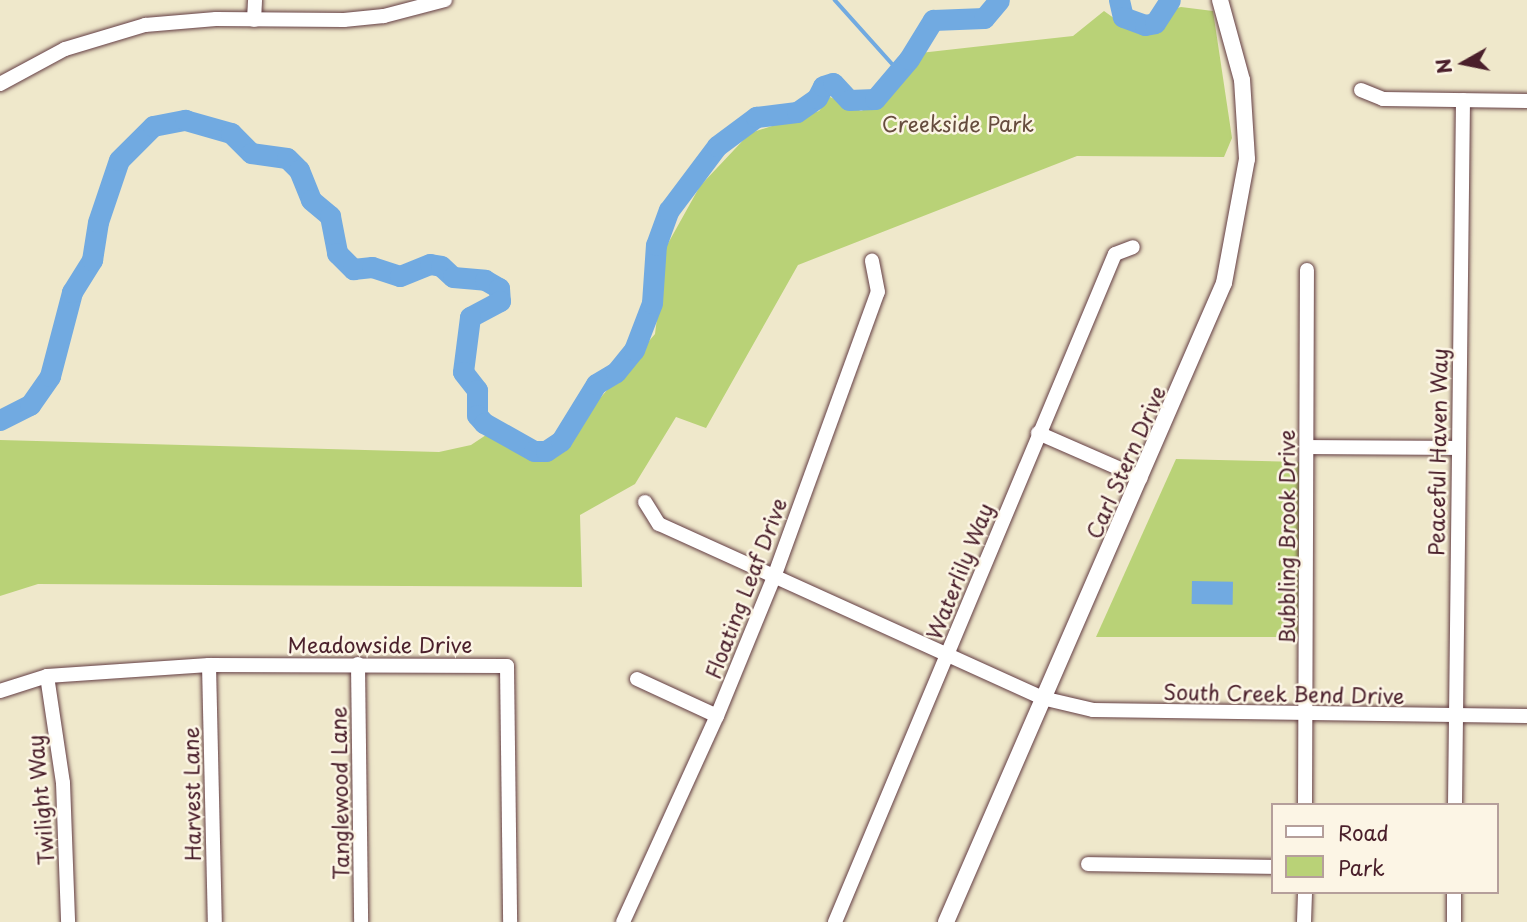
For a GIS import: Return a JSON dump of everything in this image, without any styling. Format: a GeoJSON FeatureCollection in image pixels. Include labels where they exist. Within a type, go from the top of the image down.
{"type":"FeatureCollection","features":[{"type":"Feature","properties":{"kind":"street"},"geometry":{"type":"LineString","coordinates":[[254,20],[255,0]]}},
{"type":"Feature","properties":{"kind":"street"},"geometry":{"type":"LineString","coordinates":[[0,84],[102,35],[145,25],[357,19],[445,0]]}},
{"type":"Feature","properties":{"kind":"street","name":"Carl Stern Drive"},"geometry":{"type":"LineString","coordinates":[[946,922],[1042,698],[1201,345],[1236,238],[1246,133],[1242,80],[1231,29],[1220,0]]}},
{"type":"Feature","properties":{"kind":"street"},"geometry":{"type":"LineString","coordinates":[[1361,90],[1383,99],[1527,101]]}},
{"type":"Feature","properties":{"kind":"street","name":"Peaceful Haven Way"},"geometry":{"type":"LineString","coordinates":[[1455,803],[1463,100]]}},
{"type":"Feature","properties":{"kind":"street","name":"Waterlily Way"},"geometry":{"type":"LineString","coordinates":[[835,922],[1115,254],[1133,247]]}},
{"type":"Feature","properties":{"kind":"street","name":"Floating Leaf Drive"},"geometry":{"type":"LineString","coordinates":[[623,922],[717,716],[774,577],[878,292],[872,261]]}},
{"type":"Feature","properties":{"kind":"street","name":"Bubbling Brook Drive"},"geometry":{"type":"LineString","coordinates":[[1306,803],[1307,270]]}},
{"type":"Feature","properties":{"kind":"street"},"geometry":{"type":"LineString","coordinates":[[1038,433],[1141,478]]}},
{"type":"Feature","properties":{"kind":"street"},"geometry":{"type":"LineString","coordinates":[[1308,447],[1459,448]]}},
{"type":"Feature","properties":{"kind":"street","name":"South Creek Bend Drive"},"geometry":{"type":"LineString","coordinates":[[645,502],[659,524],[1042,698],[1093,710],[1455,718],[1527,716]]}},
{"type":"Feature","properties":{"kind":"street","name":"Tanglewood Lane"},"geometry":{"type":"LineString","coordinates":[[358,664],[361,922]]}},
{"type":"Feature","properties":{"kind":"street","name":"Meadowside Drive"},"geometry":{"type":"LineString","coordinates":[[0,691],[47,676],[209,665],[507,666],[510,922]]}},
{"type":"Feature","properties":{"kind":"street","name":"Harvest Lane"},"geometry":{"type":"LineString","coordinates":[[209,665],[215,922]]}},
{"type":"Feature","properties":{"kind":"street","name":"Twilight Way"},"geometry":{"type":"LineString","coordinates":[[47,676],[64,783],[68,922]]}},
{"type":"Feature","properties":{"kind":"street"},"geometry":{"type":"LineString","coordinates":[[637,679],[717,716]]}},
{"type":"Feature","properties":{"kind":"street"},"geometry":{"type":"LineString","coordinates":[[1088,863],[1272,867]]}},
{"type":"Feature","properties":{"kind":"street"},"geometry":{"type":"LineString","coordinates":[[1304,922],[1305,894]]}},
{"type":"Feature","properties":{"kind":"street"},"geometry":{"type":"LineString","coordinates":[[1454,894],[1454,922]]}},
{"type":"Feature","properties":{"kind":"green space","name":"Creekside Park"},"geometry":{"type":"Polygon","coordinates":[[[1181,7],[1213,11],[1232,138],[1224,157],[1077,156],[798,265],[706,428],[676,417],[635,484],[580,515],[582,587],[38,584],[0,596],[0,440],[439,452],[471,445],[486,435],[548,459],[655,334],[666,247],[700,186],[750,133],[819,111],[830,97],[861,111],[883,101],[920,53],[1073,36],[1104,11],[1125,26],[1154,30],[1169,10],[1181,7]]]}},
{"type":"Feature","properties":{"kind":"green space"},"geometry":{"type":"Polygon","coordinates":[[[1176,459],[1301,462],[1300,637],[1096,637],[1176,459]]]}},
{"type":"Feature","properties":{"kind":"water"},"geometry":{"type":"Polygon","coordinates":[[[1192,581],[1233,582],[1233,605],[1192,604],[1192,581]]]}},
{"type":"Feature","properties":{"kind":"waterway"},"geometry":{"type":"LineString","coordinates":[[835,0],[897,69]]}},
{"type":"Feature","properties":{"kind":"waterway"},"geometry":{"type":"LineString","coordinates":[[0,420],[30,405],[50,376],[72,292],[92,260],[98,222],[119,160],[153,126],[185,120],[231,133],[251,153],[287,158],[299,170],[311,200],[330,216],[337,253],[353,269],[372,267],[400,276],[430,264],[441,266],[453,277],[485,280],[499,288],[500,301],[470,317],[463,372],[477,390],[477,415],[484,423],[534,451],[546,451],[561,441],[596,384],[616,372],[634,350],[652,303],[656,245],[669,210],[717,146],[756,117],[797,112],[817,98],[823,86],[833,83],[849,100],[875,99],[909,59],[933,20],[984,18],[999,0]]}},
{"type":"Feature","properties":{"kind":"waterway"},"geometry":{"type":"LineString","coordinates":[[1119,0],[1123,17],[1145,25],[1155,23],[1170,0]]}}]}
